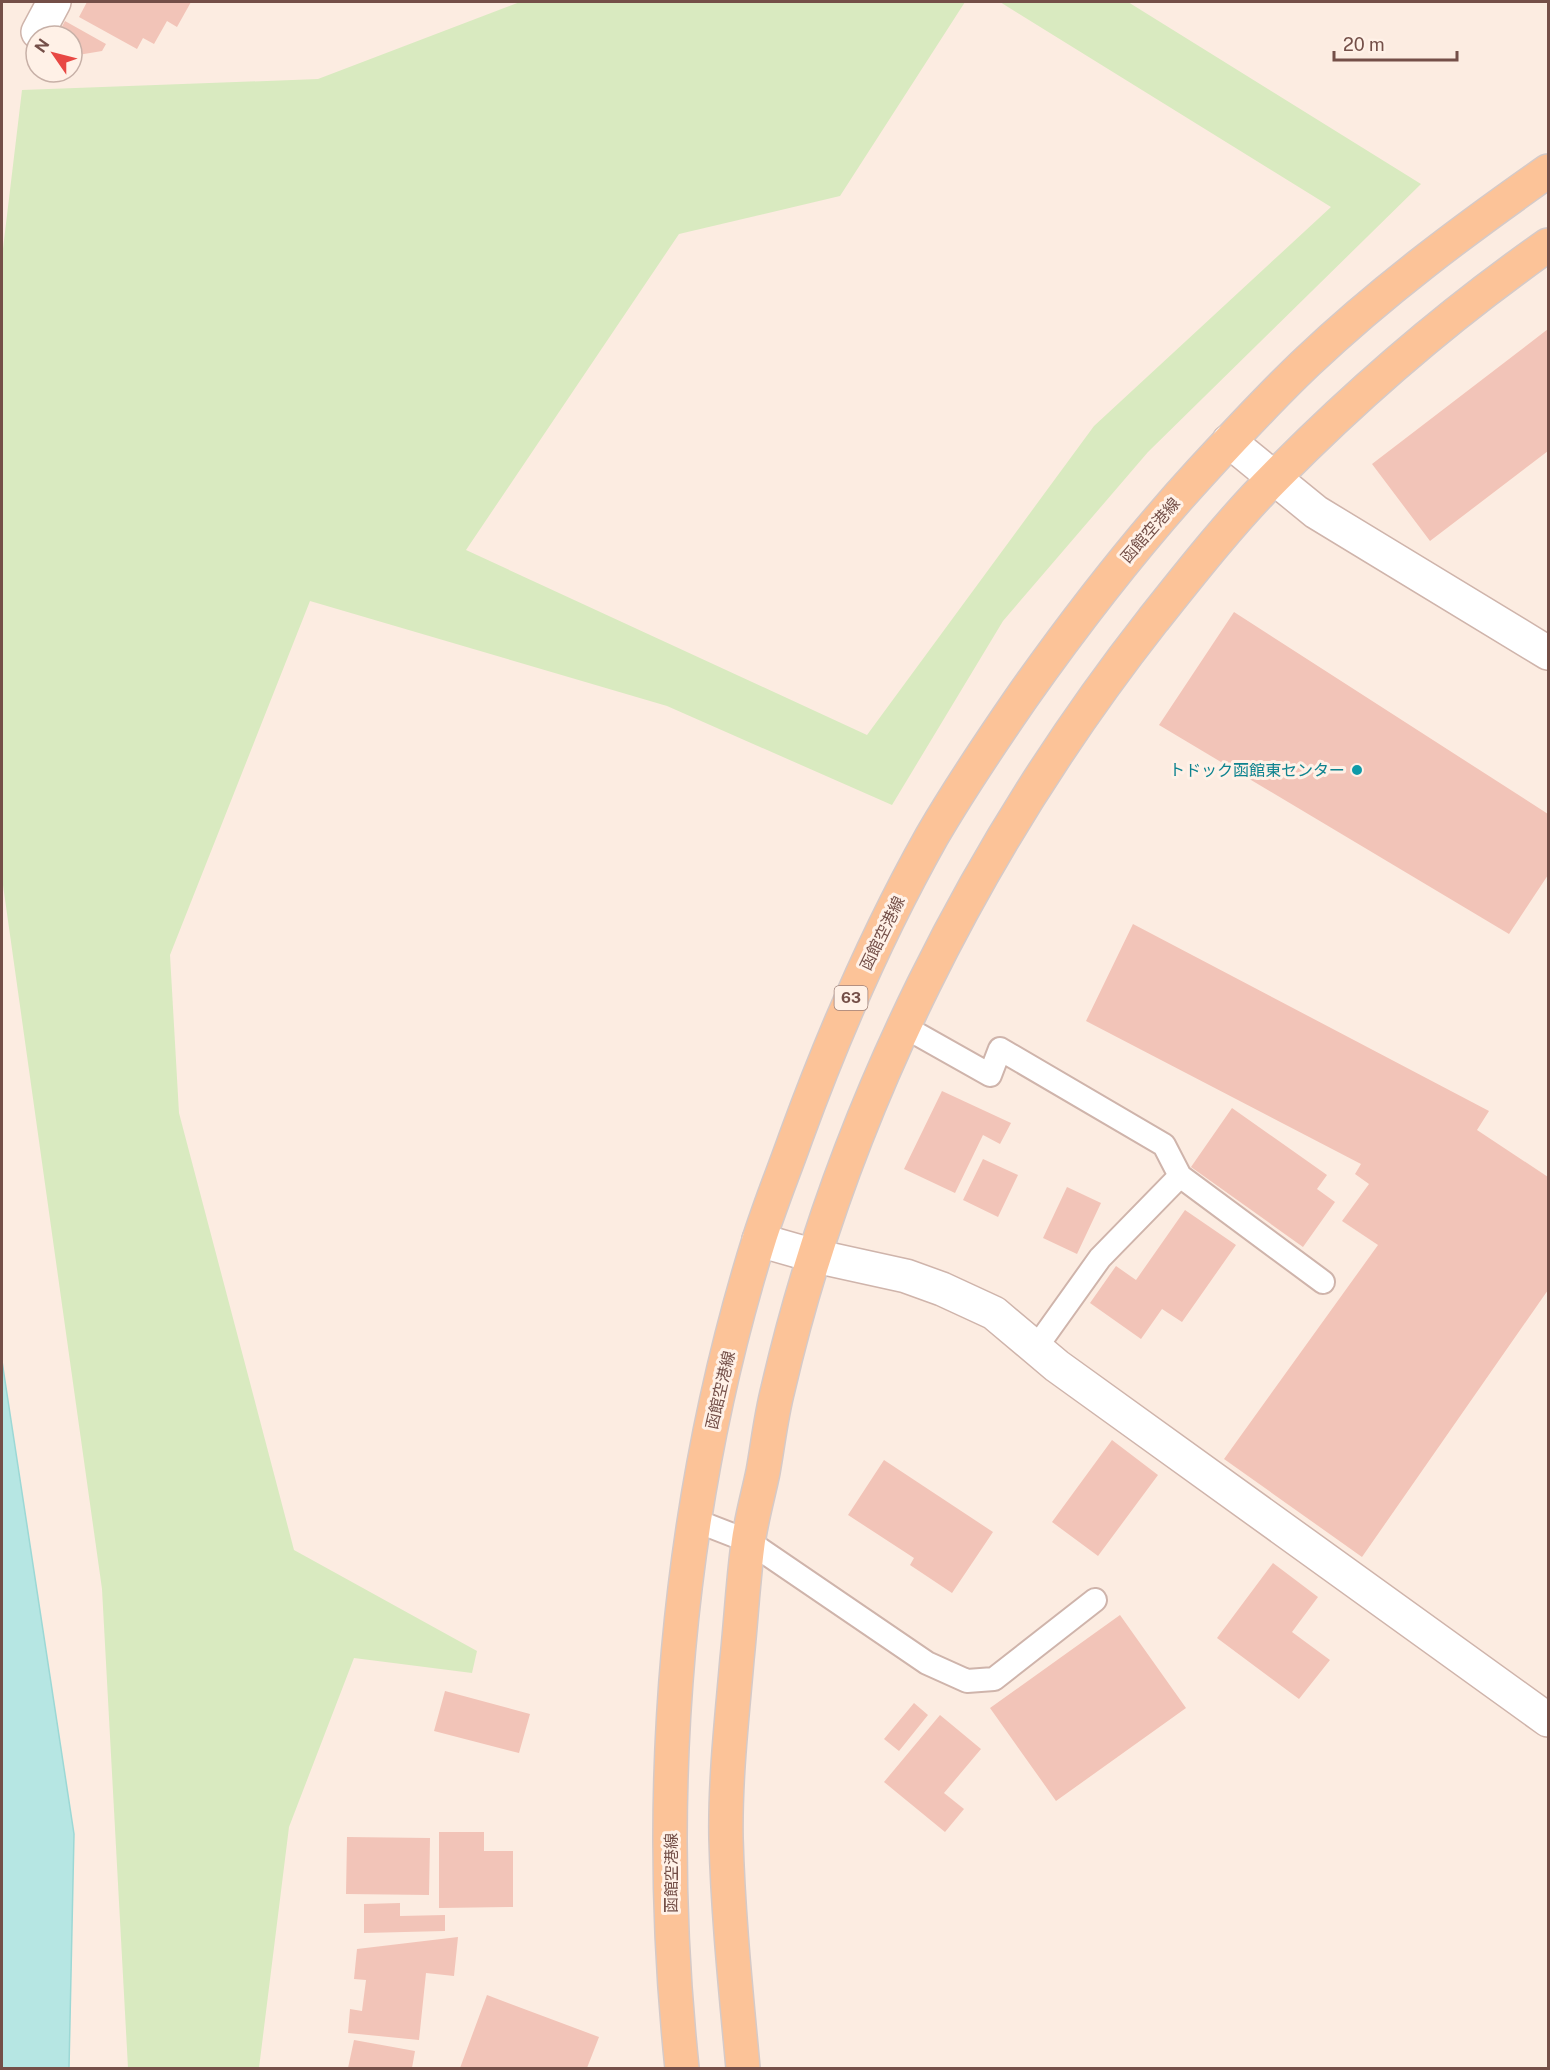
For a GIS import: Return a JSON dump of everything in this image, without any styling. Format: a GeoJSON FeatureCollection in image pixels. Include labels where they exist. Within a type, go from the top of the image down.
{"type":"FeatureCollection","features":[{"type":"Feature","properties":{"kind":"main road","name":"函館空港線"},"geometry":{"type":"LineString","coordinates":[[682,2068],[672,1930],[671,1800],[682,1618],[694,1520],[731,1342],[759,1240],[822,1066],[858,982],[934,833],[985,750],[1103,586],[1168,508],[1304,364],[1361,313],[1480,219],[1548,171]]}},
{"type":"Feature","properties":{"kind":"main road"},"geometry":{"type":"LineString","coordinates":[[743,2068],[730,1921],[726,1832],[730,1737],[748,1541],[777,1390],[815,1256],[857,1136],[903,1026],[984,874],[1052,761],[1123,658],[1185,579],[1273,479],[1408,352],[1497,281],[1548,244]]}},
{"type":"Feature","properties":{"kind":"street"},"geometry":{"type":"LineString","coordinates":[[42,24],[54,2]]}},
{"type":"Feature","properties":{"kind":"street"},"geometry":{"type":"LineString","coordinates":[[1229,441],[1316,512],[1548,653]]}},
{"type":"Feature","properties":{"kind":"street"},"geometry":{"type":"LineString","coordinates":[[759,1240],[815,1256],[906,1276],[942,1289],[994,1313],[1035,1349],[1548,1720]]}},
{"type":"Feature","properties":{"kind":"lane"},"geometry":{"type":"LineString","coordinates":[[903,1026],[990,1075],[1000,1049],[1164,1145],[1180,1176],[1323,1282]]}},
{"type":"Feature","properties":{"kind":"lane"},"geometry":{"type":"LineString","coordinates":[[1035,1349],[1100,1258],[1180,1176]]}},
{"type":"Feature","properties":{"kind":"lane"},"geometry":{"type":"LineString","coordinates":[[694,1520],[748,1541],[927,1663],[967,1681],[994,1679],[1095,1600]]}},
{"type":"Feature","properties":{"kind":"green space"},"geometry":{"type":"Polygon","coordinates":[[[520,2],[965,2],[840,196],[679,234],[466,550],[867,735],[1094,426],[1331,207],[1000,2],[1128,2],[1421,184],[1148,452],[1003,621],[892,805],[667,706],[310,601],[170,955],[179,1113],[294,1550],[477,1651],[472,1673],[354,1658],[289,1827],[259,2068],[128,2068],[102,1589],[2,878],[2,257],[22,90],[318,79],[520,2]]]}},
{"type":"Feature","properties":{"kind":"water"},"geometry":{"type":"Polygon","coordinates":[[[2,1361],[74,1834],[69,2068],[2,2068],[2,1361]]]}},
{"type":"Feature","properties":{"kind":"building"},"geometry":{"type":"Polygon","coordinates":[[[87,2],[191,2],[177,27],[167,21],[154,44],[143,38],[137,49],[79,17],[87,2]]]}},
{"type":"Feature","properties":{"kind":"building"},"geometry":{"type":"Polygon","coordinates":[[[84,32],[106,44],[102,51],[84,54],[84,32]]]}},
{"type":"Feature","properties":{"kind":"building"},"geometry":{"type":"Polygon","coordinates":[[[1548,329],[1548,451],[1430,541],[1372,464],[1548,329]]]}},
{"type":"Feature","properties":{"kind":"building","name":"トドック函館東センター"},"geometry":{"type":"Polygon","coordinates":[[[1234,612],[1548,814],[1548,875],[1509,934],[1159,725],[1234,612]]]}},
{"type":"Feature","properties":{"kind":"building"},"geometry":{"type":"Polygon","coordinates":[[[1133,924],[1489,1111],[1477,1130],[1548,1177],[1548,1290],[1362,1557],[1224,1459],[1378,1245],[1342,1221],[1369,1184],[1355,1174],[1361,1164],[1086,1021],[1133,924]]]}},
{"type":"Feature","properties":{"kind":"building"},"geometry":{"type":"Polygon","coordinates":[[[942,1091],[1011,1123],[1000,1144],[983,1135],[955,1193],[904,1169],[942,1091]]]}},
{"type":"Feature","properties":{"kind":"building"},"geometry":{"type":"Polygon","coordinates":[[[1232,1108],[1327,1175],[1317,1189],[1335,1202],[1303,1247],[1191,1167],[1232,1108]]]}},
{"type":"Feature","properties":{"kind":"building"},"geometry":{"type":"Polygon","coordinates":[[[983,1159],[1018,1175],[998,1217],[963,1200],[983,1159]]]}},
{"type":"Feature","properties":{"kind":"building"},"geometry":{"type":"Polygon","coordinates":[[[1067,1187],[1101,1203],[1077,1254],[1043,1238],[1067,1187]]]}},
{"type":"Feature","properties":{"kind":"building"},"geometry":{"type":"Polygon","coordinates":[[[1185,1210],[1236,1245],[1182,1322],[1162,1309],[1141,1339],[1090,1303],[1116,1266],[1136,1280],[1185,1210]]]}},
{"type":"Feature","properties":{"kind":"building"},"geometry":{"type":"Polygon","coordinates":[[[1112,1440],[1158,1475],[1098,1556],[1052,1522],[1112,1440]]]}},
{"type":"Feature","properties":{"kind":"building"},"geometry":{"type":"Polygon","coordinates":[[[884,1460],[993,1532],[952,1593],[910,1565],[914,1558],[848,1515],[884,1460]]]}},
{"type":"Feature","properties":{"kind":"building"},"geometry":{"type":"Polygon","coordinates":[[[1273,1563],[1318,1597],[1292,1632],[1330,1660],[1299,1699],[1217,1638],[1273,1563]]]}},
{"type":"Feature","properties":{"kind":"building"},"geometry":{"type":"Polygon","coordinates":[[[1120,1615],[1186,1708],[1056,1801],[990,1708],[1120,1615]]]}},
{"type":"Feature","properties":{"kind":"building"},"geometry":{"type":"Polygon","coordinates":[[[445,1691],[530,1714],[519,1753],[434,1731],[445,1691]]]}},
{"type":"Feature","properties":{"kind":"building"},"geometry":{"type":"Polygon","coordinates":[[[914,1703],[928,1715],[899,1751],[884,1739],[914,1703]]]}},
{"type":"Feature","properties":{"kind":"building"},"geometry":{"type":"Polygon","coordinates":[[[940,1715],[981,1749],[944,1793],[964,1809],[945,1832],[884,1782],[940,1715]]]}},
{"type":"Feature","properties":{"kind":"building"},"geometry":{"type":"Polygon","coordinates":[[[439,1832],[484,1832],[484,1851],[513,1851],[513,1907],[439,1908],[439,1832]]]}},
{"type":"Feature","properties":{"kind":"building"},"geometry":{"type":"Polygon","coordinates":[[[347,1837],[430,1838],[429,1895],[346,1894],[347,1837]]]}},
{"type":"Feature","properties":{"kind":"building"},"geometry":{"type":"Polygon","coordinates":[[[400,1903],[400,1916],[445,1915],[445,1931],[364,1933],[364,1904],[400,1903]]]}},
{"type":"Feature","properties":{"kind":"building"},"geometry":{"type":"Polygon","coordinates":[[[458,1937],[454,1976],[426,1973],[419,2040],[348,2033],[350,2009],[362,2011],[366,1980],[354,1979],[357,1949],[458,1937]]]}},
{"type":"Feature","properties":{"kind":"building"},"geometry":{"type":"Polygon","coordinates":[[[487,1995],[599,2037],[587,2068],[460,2068],[487,1995]]]}},
{"type":"Feature","properties":{"kind":"building"},"geometry":{"type":"Polygon","coordinates":[[[354,2040],[415,2051],[412,2068],[348,2068],[354,2040]]]}},
{"type":"Feature","properties":{"kind":"place","name":"トドック函館東センター"},"geometry":{"type":"Point","coordinates":[1357,770]}}]}
